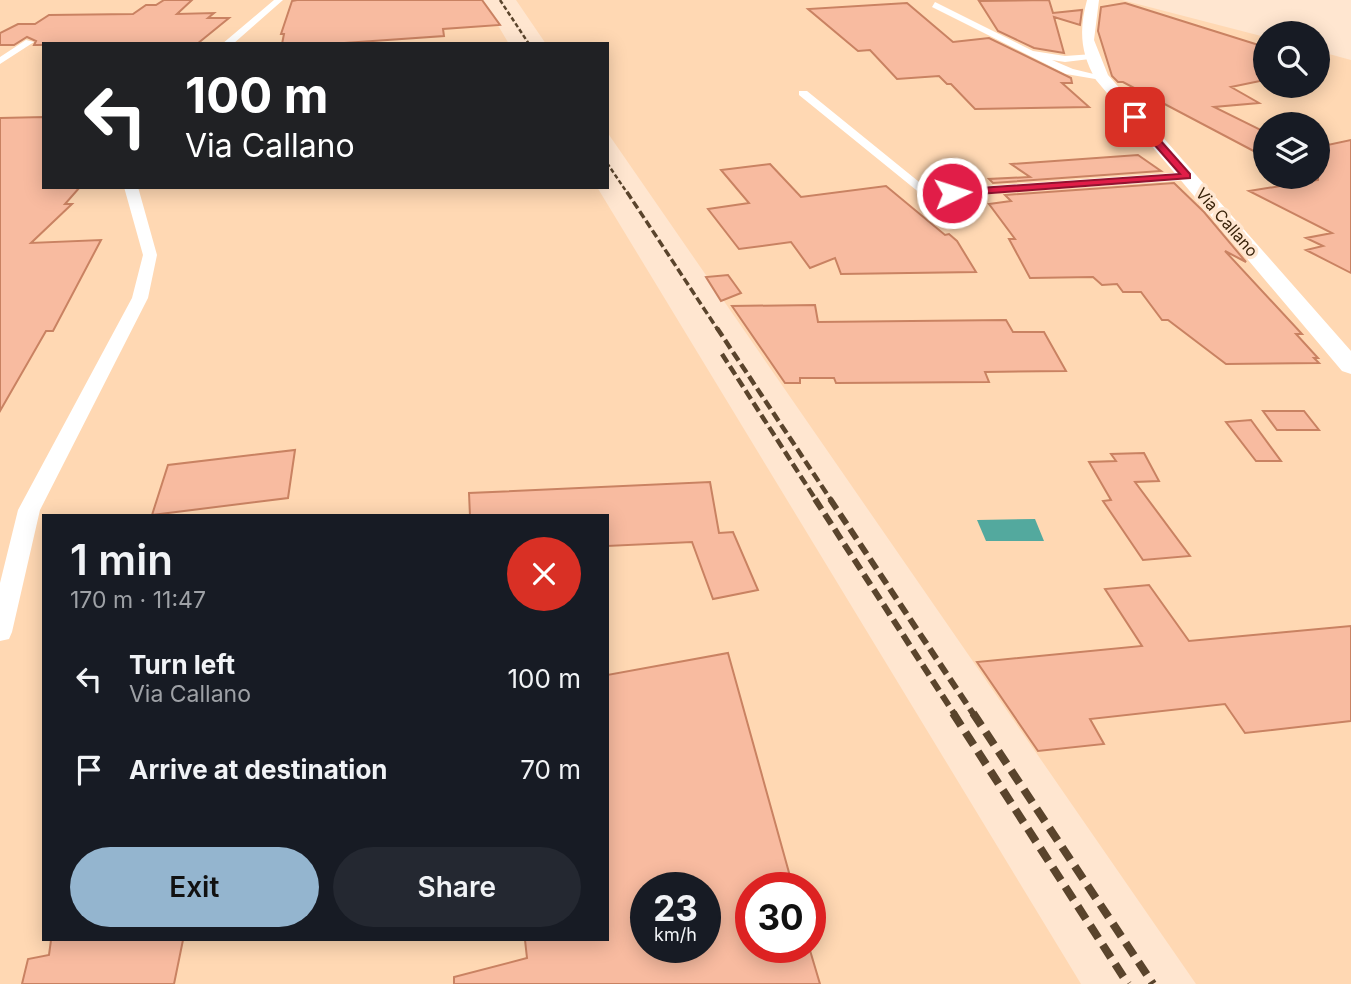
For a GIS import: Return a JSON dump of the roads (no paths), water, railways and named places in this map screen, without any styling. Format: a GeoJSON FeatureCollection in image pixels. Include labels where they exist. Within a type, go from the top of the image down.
{"type":"FeatureCollection","features":[{"type":"Feature","properties":{"kind":"street"},"geometry":{"type":"LineString","coordinates":[[229,42],[279,0]]}},
{"type":"Feature","properties":{"kind":"street","name":"Via Callano"},"geometry":{"type":"LineString","coordinates":[[1093,0],[1085,31],[1090,56],[1101,77],[1351,366]]}},
{"type":"Feature","properties":{"kind":"street"},"geometry":{"type":"LineString","coordinates":[[935,5],[1058,68],[1101,77]]}},
{"type":"Feature","properties":{"kind":"street"},"geometry":{"type":"LineString","coordinates":[[0,61],[29,42]]}},
{"type":"Feature","properties":{"kind":"street"},"geometry":{"type":"LineString","coordinates":[[1031,54],[1065,59],[1090,56]]}},
{"type":"Feature","properties":{"kind":"street"},"geometry":{"type":"LineString","coordinates":[[803,93],[926,194],[1187,176]]}},
{"type":"Feature","properties":{"kind":"street"},"geometry":{"type":"LineString","coordinates":[[0,632],[29,510],[140,298],[150,255],[131,189]]}},
{"type":"Feature","properties":{"kind":"water"},"geometry":{"type":"Polygon","coordinates":[[[1035,519],[1044,541],[986,541],[977,520],[1035,519]]]}},
{"type":"Feature","properties":{"kind":"railway"},"geometry":{"type":"LineString","coordinates":[[500,0],[528,42]]}},
{"type":"Feature","properties":{"kind":"railway"},"geometry":{"type":"LineString","coordinates":[[609,166],[628,194]]}},
{"type":"Feature","properties":{"kind":"railway"},"geometry":{"type":"LineString","coordinates":[[627,192],[718,330]]}},
{"type":"Feature","properties":{"kind":"railway"},"geometry":{"type":"LineString","coordinates":[[717,328],[831,500]]}},
{"type":"Feature","properties":{"kind":"railway"},"geometry":{"type":"LineString","coordinates":[[722,354],[816,500]]}},
{"type":"Feature","properties":{"kind":"railway"},"geometry":{"type":"LineString","coordinates":[[815,499],[955,715]]}},
{"type":"Feature","properties":{"kind":"railway"},"geometry":{"type":"LineString","coordinates":[[830,499],[974,715]]}},
{"type":"Feature","properties":{"kind":"railway"},"geometry":{"type":"LineString","coordinates":[[953,713],[1128,984]]}},
{"type":"Feature","properties":{"kind":"railway"},"geometry":{"type":"LineString","coordinates":[[973,713],[1153,984]]}}]}
